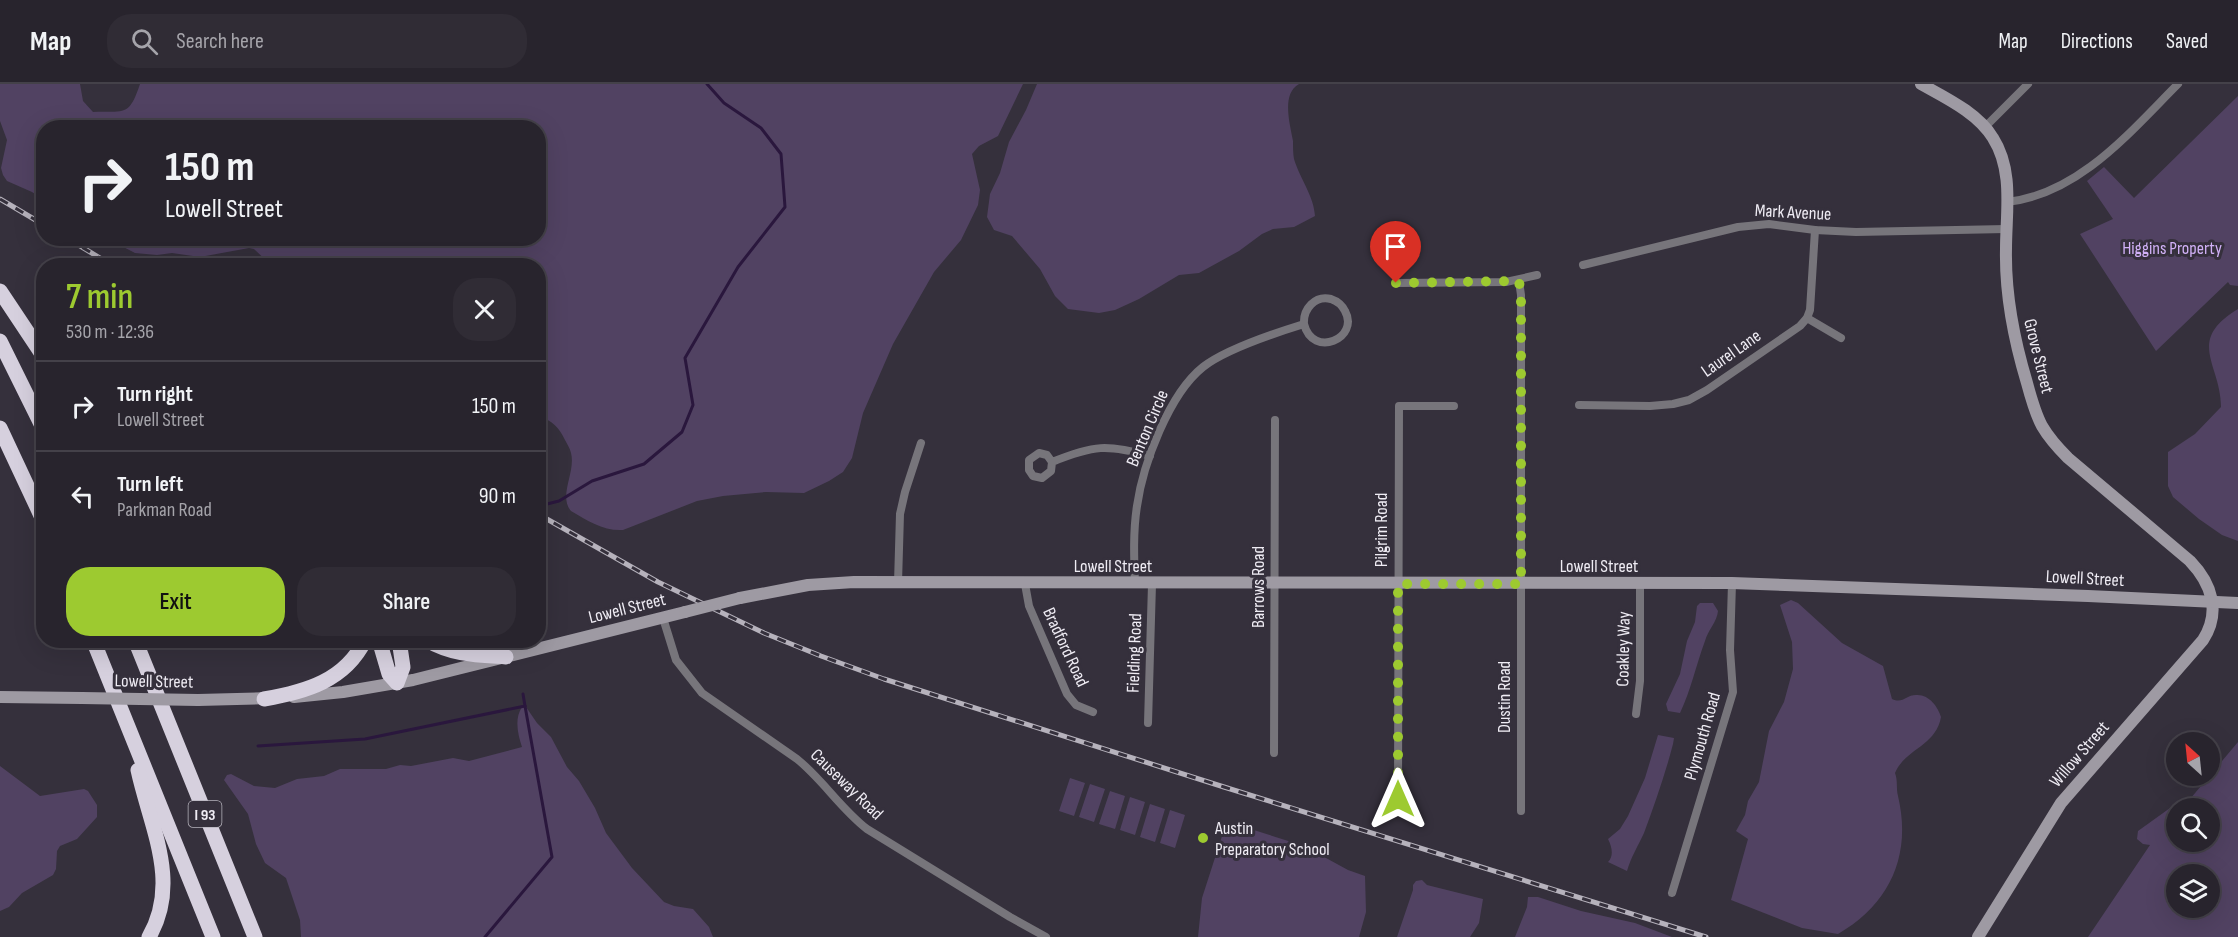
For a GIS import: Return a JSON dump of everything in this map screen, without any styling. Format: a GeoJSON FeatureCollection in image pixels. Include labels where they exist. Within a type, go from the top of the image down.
{"type":"FeatureCollection","features":[{"type":"Feature","properties":{"kind":"highway"},"geometry":{"type":"LineString","coordinates":[[0,291],[36,345]]}},
{"type":"Feature","properties":{"kind":"highway"},"geometry":{"type":"LineString","coordinates":[[0,341],[36,414]]}},
{"type":"Feature","properties":{"kind":"highway"},"geometry":{"type":"LineString","coordinates":[[0,428],[36,505]]}},
{"type":"Feature","properties":{"kind":"highway","name":"I 93"},"geometry":{"type":"LineString","coordinates":[[96,648],[213,937]]}},
{"type":"Feature","properties":{"kind":"highway","name":"I 93"},"geometry":{"type":"LineString","coordinates":[[138,648],[255,937]]}},
{"type":"Feature","properties":{"kind":"highway"},"geometry":{"type":"LineString","coordinates":[[147,648],[155,690]]}},
{"type":"Feature","properties":{"kind":"highway"},"geometry":{"type":"LineString","coordinates":[[264,699],[305,690],[330,679],[351,662],[360,648]]}},
{"type":"Feature","properties":{"kind":"highway"},"geometry":{"type":"LineString","coordinates":[[381,648],[389,674],[398,683],[403,667],[400,648]]}},
{"type":"Feature","properties":{"kind":"highway"},"geometry":{"type":"LineString","coordinates":[[442,648],[462,654],[506,657]]}},
{"type":"Feature","properties":{"kind":"highway"},"geometry":{"type":"LineString","coordinates":[[128,726],[144,800],[156,833],[162,861],[162,901],[149,937]]}},
{"type":"Feature","properties":{"kind":"main road","name":"Grove Street"},"geometry":{"type":"LineString","coordinates":[[1921,84],[1962,109],[1984,127],[1994,139],[2002,158],[2007,178],[2006,277],[2012,323],[2031,396],[2043,428],[2068,458],[2190,561],[2207,584],[2214,602]]}},
{"type":"Feature","properties":{"kind":"main road","name":"Lowell Street"},"geometry":{"type":"LineString","coordinates":[[546,647],[740,598],[817,584],[1732,584],[2238,603]]}},
{"type":"Feature","properties":{"kind":"main road","name":"Willow Street"},"geometry":{"type":"LineString","coordinates":[[1978,937],[2061,803],[2203,640],[2211,625],[2214,602]]}},
{"type":"Feature","properties":{"kind":"main road","name":"Lowell Street"},"geometry":{"type":"LineString","coordinates":[[0,697],[198,700],[264,699],[344,692],[398,683],[542,648]]}},
{"type":"Feature","properties":{"kind":"street"},"geometry":{"type":"LineString","coordinates":[[1984,127],[2028,84]]}},
{"type":"Feature","properties":{"kind":"street"},"geometry":{"type":"LineString","coordinates":[[2007,202],[2035,196],[2082,173],[2111,149],[2178,84]]}},
{"type":"Feature","properties":{"kind":"street","name":"Mark Avenue"},"geometry":{"type":"LineString","coordinates":[[1583,265],[1749,225],[1881,232],[2006,229]]}},
{"type":"Feature","properties":{"kind":"street"},"geometry":{"type":"LineString","coordinates":[[1815,230],[1811,300],[1807,318],[1841,338]]}},
{"type":"Feature","properties":{"kind":"street"},"geometry":{"type":"LineString","coordinates":[[1396,283],[1519,281],[1537,275]]}},
{"type":"Feature","properties":{"kind":"street","name":"Dustin Road"},"geometry":{"type":"LineString","coordinates":[[1519,281],[1521,295],[1521,810]]}},
{"type":"Feature","properties":{"kind":"street"},"geometry":{"type":"LineString","coordinates":[[1323,299],[1331,299],[1340,303],[1348,322],[1345,332],[1337,340],[1327,343],[1313,339],[1306,332],[1304,324],[1305,314],[1310,305],[1323,299]]}},
{"type":"Feature","properties":{"kind":"street","name":"Laurel Lane"},"geometry":{"type":"LineString","coordinates":[[1579,405],[1650,406],[1689,400],[1797,328],[1807,318]]}},
{"type":"Feature","properties":{"kind":"street","name":"Benton Circle"},"geometry":{"type":"LineString","coordinates":[[1136,584],[1136,507],[1150,456],[1175,400],[1202,368],[1227,354],[1304,324]]}},
{"type":"Feature","properties":{"kind":"street","name":"Pilgrim Road"},"geometry":{"type":"LineString","coordinates":[[1398,799],[1398,406],[1454,406]]}},
{"type":"Feature","properties":{"kind":"street","name":"Barrows Road"},"geometry":{"type":"LineString","coordinates":[[1274,753],[1275,420]]}},
{"type":"Feature","properties":{"kind":"street"},"geometry":{"type":"LineString","coordinates":[[898,583],[900,514],[921,443]]}},
{"type":"Feature","properties":{"kind":"street"},"geometry":{"type":"LineString","coordinates":[[1052,462],[1083,450],[1104,447],[1116,447],[1150,456]]}},
{"type":"Feature","properties":{"kind":"street","name":"Bradford Road"},"geometry":{"type":"LineString","coordinates":[[1025,584],[1029,606],[1067,694],[1075,703],[1093,712]]}},
{"type":"Feature","properties":{"kind":"street","name":"Fielding Road"},"geometry":{"type":"LineString","coordinates":[[1148,723],[1152,584]]}},
{"type":"Feature","properties":{"kind":"street","name":"Coakley Way"},"geometry":{"type":"LineString","coordinates":[[1636,714],[1640,681],[1640,584]]}},
{"type":"Feature","properties":{"kind":"street","name":"Plymouth Road"},"geometry":{"type":"LineString","coordinates":[[1672,893],[1733,692],[1730,650],[1732,584]]}},
{"type":"Feature","properties":{"kind":"street","name":"Causeway Road"},"geometry":{"type":"LineString","coordinates":[[663,618],[676,660],[702,693],[797,759],[848,813],[867,829],[991,906],[1046,937]]}},
{"type":"Feature","properties":{"kind":"green space"},"geometry":{"type":"Polygon","coordinates":[[[0,84],[80,84],[83,101],[93,112],[112,112],[129,107],[140,84],[1023,84],[998,136],[979,146],[972,154],[980,190],[978,205],[961,240],[934,272],[893,344],[863,413],[852,458],[843,472],[804,493],[766,492],[697,501],[623,530],[596,525],[571,511],[567,505],[571,451],[558,428],[546,420],[546,258],[264,258],[254,249],[249,248],[200,257],[172,253],[157,255],[135,253],[122,246],[546,246],[546,120],[36,120],[36,195],[7,181],[3,175],[1,168],[7,140],[0,121],[0,84]]]}},
{"type":"Feature","properties":{"kind":"green space"},"geometry":{"type":"Polygon","coordinates":[[[1037,84],[1299,84],[1290,95],[1288,110],[1294,159],[1312,201],[1315,216],[1294,227],[1273,229],[1262,234],[1239,251],[1199,273],[1179,275],[1139,299],[1115,310],[1099,313],[1068,309],[1055,296],[1040,269],[1012,236],[994,230],[987,217],[990,194],[1000,173],[1009,142],[1037,84]]]}},
{"type":"Feature","properties":{"kind":"green space","name":"Higgins Property"},"geometry":{"type":"Polygon","coordinates":[[[2238,96],[2238,286],[2230,285],[2228,282],[2156,351],[2080,234],[2113,219],[2087,181],[2104,167],[2134,198],[2238,96]]]}},
{"type":"Feature","properties":{"kind":"green space"},"geometry":{"type":"Polygon","coordinates":[[[2238,309],[2238,541],[2222,535],[2173,497],[2168,486],[2168,452],[2195,434],[2221,407],[2209,343],[2213,332],[2222,321],[2238,309]]]}},
{"type":"Feature","properties":{"kind":"green space"},"geometry":{"type":"Polygon","coordinates":[[[1791,600],[1798,603],[1842,643],[1883,666],[1892,699],[1902,700],[1910,696],[1921,695],[1935,705],[1941,717],[1933,735],[1906,758],[1895,773],[1902,818],[1902,838],[1893,876],[1884,893],[1871,908],[1838,934],[1802,928],[1731,900],[1748,839],[1736,831],[1745,815],[1748,801],[1759,782],[1769,731],[1784,702],[1793,669],[1792,642],[1780,605],[1791,600]]]}},
{"type":"Feature","properties":{"kind":"green space"},"geometry":{"type":"Polygon","coordinates":[[[1700,603],[1713,603],[1718,611],[1717,615],[1706,637],[1680,713],[1668,711],[1666,704],[1680,674],[1687,641],[1695,622],[1697,606],[1700,603]]]}},
{"type":"Feature","properties":{"kind":"green space"},"geometry":{"type":"Polygon","coordinates":[[[522,707],[526,707],[551,737],[567,767],[579,781],[595,808],[606,833],[632,868],[664,902],[693,909],[709,927],[713,937],[301,937],[300,920],[286,878],[265,863],[256,844],[248,814],[224,780],[227,775],[231,774],[254,786],[275,788],[297,779],[324,776],[340,769],[386,769],[453,758],[469,761],[522,747],[517,722],[522,707]]]}},
{"type":"Feature","properties":{"kind":"green space"},"geometry":{"type":"Polygon","coordinates":[[[1658,735],[1674,738],[1673,744],[1648,822],[1627,871],[1608,862],[1612,851],[1608,839],[1620,829],[1628,816],[1645,778],[1658,735]]]}},
{"type":"Feature","properties":{"kind":"green space"},"geometry":{"type":"Polygon","coordinates":[[[2238,742],[2238,937],[2088,937],[2150,845],[2143,844],[2137,839],[2138,831],[2166,811],[2166,852],[2220,852],[2220,798],[2191,798],[2201,786],[2220,786],[2220,763],[2238,742]]]}},
{"type":"Feature","properties":{"kind":"green space"},"geometry":{"type":"Polygon","coordinates":[[[0,766],[40,796],[84,789],[88,791],[97,805],[97,817],[77,839],[60,846],[53,875],[22,893],[9,907],[0,911],[0,766]]]}},
{"type":"Feature","properties":{"kind":"green space"},"geometry":{"type":"Polygon","coordinates":[[[1070,778],[1085,783],[1074,816],[1059,811],[1070,778]]]}},
{"type":"Feature","properties":{"kind":"green space"},"geometry":{"type":"Polygon","coordinates":[[[1090,784],[1105,789],[1094,822],[1079,817],[1090,784]]]}},
{"type":"Feature","properties":{"kind":"green space"},"geometry":{"type":"Polygon","coordinates":[[[1110,791],[1125,796],[1115,829],[1099,824],[1110,791]]]}},
{"type":"Feature","properties":{"kind":"green space"},"geometry":{"type":"Polygon","coordinates":[[[1130,797],[1145,802],[1135,835],[1120,830],[1130,797]]]}},
{"type":"Feature","properties":{"kind":"green space"},"geometry":{"type":"Polygon","coordinates":[[[1150,804],[1165,809],[1155,842],[1140,837],[1150,804]]]}},
{"type":"Feature","properties":{"kind":"green space"},"geometry":{"type":"Polygon","coordinates":[[[1170,810],[1185,815],[1175,848],[1160,843],[1170,810]]]}},
{"type":"Feature","properties":{"kind":"green space"},"geometry":{"type":"Polygon","coordinates":[[[1238,825],[1304,846],[1348,870],[1365,876],[1366,912],[1359,937],[1198,937],[1202,898],[1223,833],[1238,825]]]}},
{"type":"Feature","properties":{"kind":"green space"},"geometry":{"type":"Polygon","coordinates":[[[1422,880],[1427,885],[1483,899],[1479,923],[1470,937],[1397,937],[1413,885],[1416,881],[1422,880]]]}},
{"type":"Feature","properties":{"kind":"green space"},"geometry":{"type":"Polygon","coordinates":[[[1528,897],[1538,897],[1581,911],[1635,923],[1672,937],[1515,937],[1527,907],[1528,897]]]}},
{"type":"Feature","properties":{"kind":"waterway"},"geometry":{"type":"LineString","coordinates":[[547,504],[559,501],[592,481],[644,464],[682,432],[693,405],[685,358],[738,267],[785,207],[781,154],[761,128],[724,103],[707,84]]}},
{"type":"Feature","properties":{"kind":"waterway"},"geometry":{"type":"LineString","coordinates":[[258,746],[365,739],[525,706],[523,694]]}},
{"type":"Feature","properties":{"kind":"waterway"},"geometry":{"type":"LineString","coordinates":[[485,937],[552,857],[525,706]]}},
{"type":"Feature","properties":{"kind":"railway"},"geometry":{"type":"LineString","coordinates":[[0,199],[36,220]]}},
{"type":"Feature","properties":{"kind":"railway"},"geometry":{"type":"LineString","coordinates":[[80,246],[100,258]]}},
{"type":"Feature","properties":{"kind":"railway"},"geometry":{"type":"LineString","coordinates":[[546,519],[658,582],[764,633],[884,679],[1706,937]]}},
{"type":"Feature","properties":{"kind":"place","name":"Austin Preparatory School"},"geometry":{"type":"Point","coordinates":[1203,838]}},
{"type":"Feature","properties":{"kind":"route"},"geometry":{"type":"LineString","coordinates":[[1396,283],[1519,281],[1521,295],[1521,584],[1398,584],[1398,799]]}}]}
